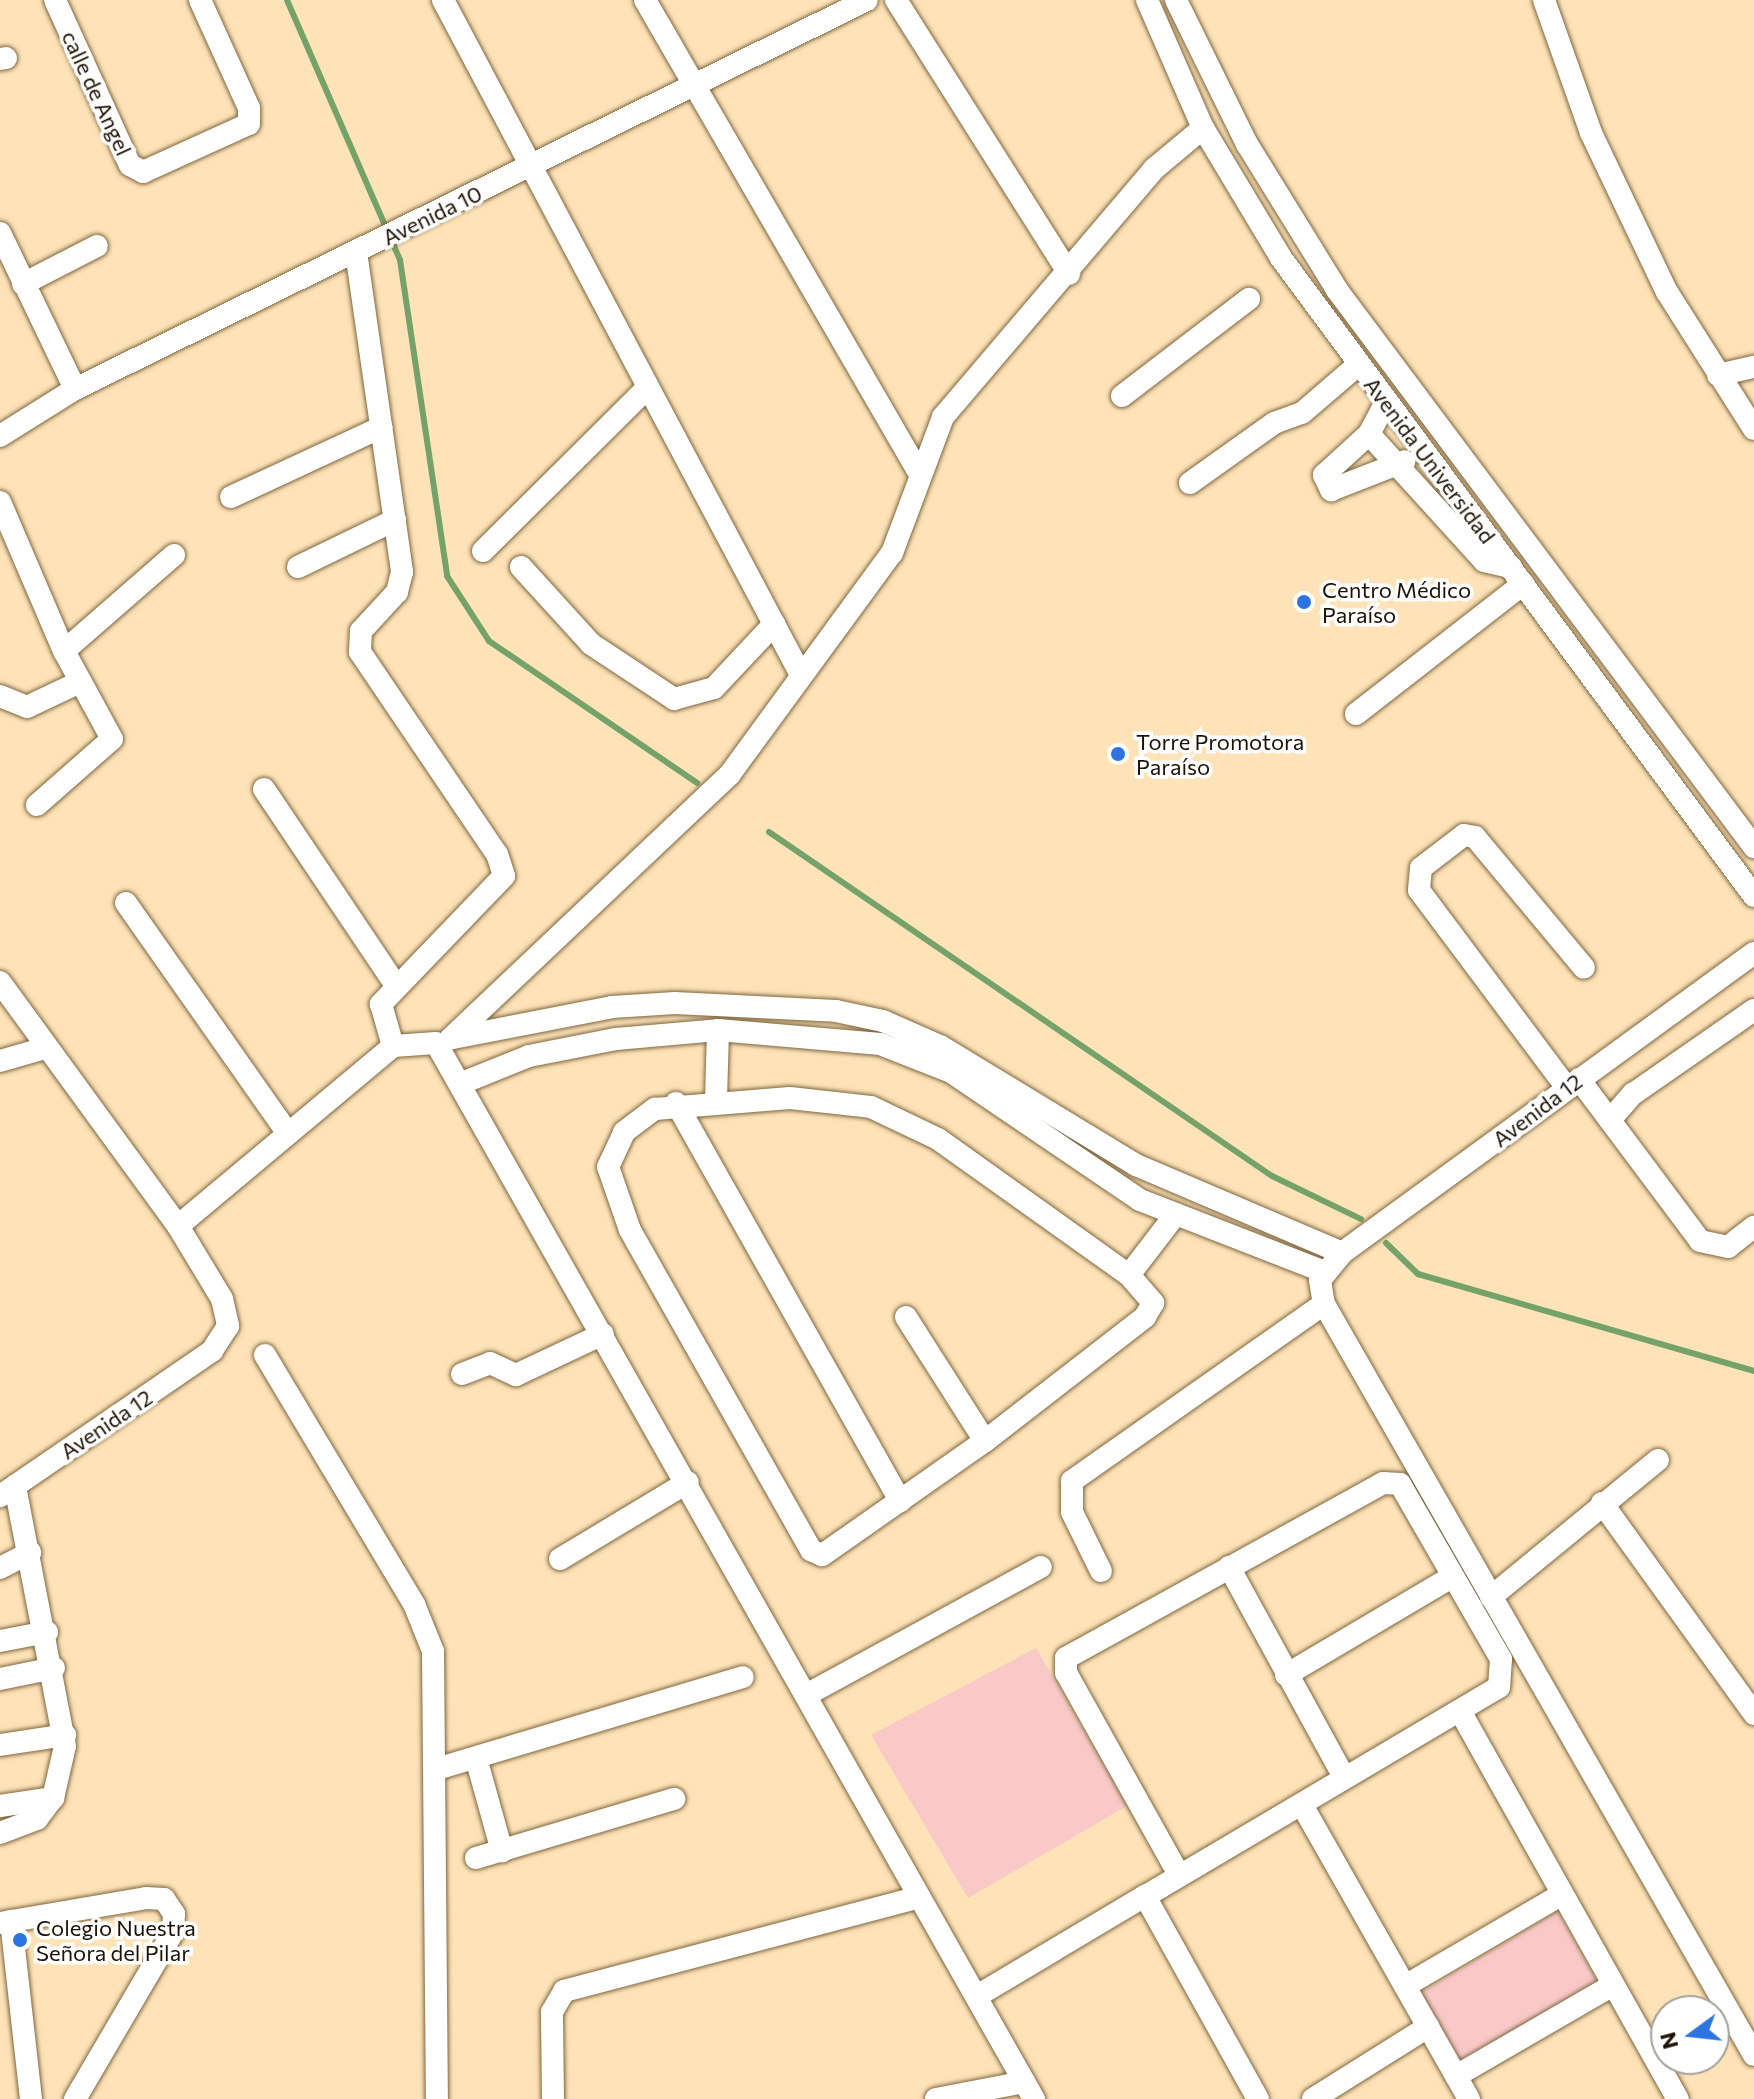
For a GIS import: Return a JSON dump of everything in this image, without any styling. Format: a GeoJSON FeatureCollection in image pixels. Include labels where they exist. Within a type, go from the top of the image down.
{"type":"FeatureCollection","features":[{"type":"Feature","properties":{"kind":"street","name":"calle de Angel"},"geometry":{"type":"LineString","coordinates":[[55,0],[130,165],[151,170],[249,124],[249,108],[200,0]]}},
{"type":"Feature","properties":{"kind":"street"},"geometry":{"type":"LineString","coordinates":[[443,0],[532,166],[645,390],[800,673]]}},
{"type":"Feature","properties":{"kind":"street"},"geometry":{"type":"LineString","coordinates":[[645,0],[693,88],[918,471]]}},
{"type":"Feature","properties":{"kind":"street","name":"Avenida 10"},"geometry":{"type":"LineString","coordinates":[[0,436],[30,414],[75,389],[867,0]]}},
{"type":"Feature","properties":{"kind":"street"},"geometry":{"type":"LineString","coordinates":[[896,0],[1069,274]]}},
{"type":"Feature","properties":{"kind":"street","name":"Avenida Universidad"},"geometry":{"type":"LineString","coordinates":[[1147,0],[1203,128],[1281,258],[1754,896]]}},
{"type":"Feature","properties":{"kind":"street","name":"Avenida Universidad"},"geometry":{"type":"LineString","coordinates":[[1176,0],[1247,144],[1337,290],[1754,847]]}},
{"type":"Feature","properties":{"kind":"street"},"geometry":{"type":"LineString","coordinates":[[1544,0],[1591,133],[1667,292],[1754,429]]}},
{"type":"Feature","properties":{"kind":"street"},"geometry":{"type":"LineString","coordinates":[[443,1041],[730,774],[800,673],[892,553],[918,471],[943,417],[1069,274],[1154,169],[1203,128]]}},
{"type":"Feature","properties":{"kind":"street"},"geometry":{"type":"LineString","coordinates":[[0,233],[75,389]]}},
{"type":"Feature","properties":{"kind":"street"},"geometry":{"type":"LineString","coordinates":[[23,284],[97,246]]}},
{"type":"Feature","properties":{"kind":"street"},"geometry":{"type":"LineString","coordinates":[[356,252],[395,520],[401,583],[361,631],[360,652],[497,854],[504,876],[395,984],[378,1013],[393,1046]]}},
{"type":"Feature","properties":{"kind":"street"},"geometry":{"type":"LineString","coordinates":[[1122,396],[1249,299]]}},
{"type":"Feature","properties":{"kind":"street"},"geometry":{"type":"LineString","coordinates":[[1190,483],[1274,423],[1302,413],[1359,364]]}},
{"type":"Feature","properties":{"kind":"street"},"geometry":{"type":"LineString","coordinates":[[1718,375],[1754,367]]}},
{"type":"Feature","properties":{"kind":"street"},"geometry":{"type":"LineString","coordinates":[[483,551],[645,390]]}},
{"type":"Feature","properties":{"kind":"street"},"geometry":{"type":"LineString","coordinates":[[1386,402],[1369,434],[1324,475],[1324,483],[1341,487],[1391,461],[1425,455]]}},
{"type":"Feature","properties":{"kind":"street"},"geometry":{"type":"LineString","coordinates":[[0,420],[30,414]]}},
{"type":"Feature","properties":{"kind":"street"},"geometry":{"type":"LineString","coordinates":[[231,497],[382,427]]}},
{"type":"Feature","properties":{"kind":"street"},"geometry":{"type":"LineString","coordinates":[[1356,714],[1517,575],[1484,561],[1369,434]]}},
{"type":"Feature","properties":{"kind":"street"},"geometry":{"type":"LineString","coordinates":[[0,502],[64,651],[112,739],[37,805]]}},
{"type":"Feature","properties":{"kind":"street"},"geometry":{"type":"LineString","coordinates":[[298,567],[395,520]]}},
{"type":"Feature","properties":{"kind":"street"},"geometry":{"type":"LineString","coordinates":[[64,651],[174,555]]}},
{"type":"Feature","properties":{"kind":"street"},"geometry":{"type":"LineString","coordinates":[[521,567],[591,644],[674,699],[714,688],[774,624]]}},
{"type":"Feature","properties":{"kind":"street"},"geometry":{"type":"LineString","coordinates":[[0,696],[27,707],[80,682]]}},
{"type":"Feature","properties":{"kind":"street"},"geometry":{"type":"LineString","coordinates":[[264,789],[395,984]]}},
{"type":"Feature","properties":{"kind":"street"},"geometry":{"type":"LineString","coordinates":[[1584,968],[1475,837],[1464,835],[1421,868],[1419,890],[1573,1083],[1610,1120],[1700,1241],[1728,1247],[1754,1227]]}},
{"type":"Feature","properties":{"kind":"street"},"geometry":{"type":"LineString","coordinates":[[126,903],[287,1132]]}},
{"type":"Feature","properties":{"kind":"street","name":"Avenida 12"},"geometry":{"type":"LineString","coordinates":[[1325,1272],[1342,1253],[1754,953]]}},
{"type":"Feature","properties":{"kind":"street"},"geometry":{"type":"LineString","coordinates":[[0,982],[8,1006],[45,1048],[178,1226],[393,1046],[443,1041],[612,1007],[675,1003],[836,1011],[883,1021],[942,1047],[1136,1165],[1342,1253]]}},
{"type":"Feature","properties":{"kind":"street"},"geometry":{"type":"LineString","coordinates":[[1610,1120],[1633,1094],[1754,1010]]}},
{"type":"Feature","properties":{"kind":"street"},"geometry":{"type":"LineString","coordinates":[[462,1083],[567,1046],[718,1030],[820,1035],[916,1054],[1112,1184],[1175,1215],[1325,1272],[1324,1304],[1754,2055]]}},
{"type":"Feature","properties":{"kind":"street"},"geometry":{"type":"LineString","coordinates":[[716,1099],[718,1030]]}},
{"type":"Feature","properties":{"kind":"street"},"geometry":{"type":"LineString","coordinates":[[443,1041],[462,1083],[1029,2091],[936,2099]]}},
{"type":"Feature","properties":{"kind":"street"},"geometry":{"type":"LineString","coordinates":[[0,1061],[45,1048]]}},
{"type":"Feature","properties":{"kind":"street"},"geometry":{"type":"LineString","coordinates":[[716,1099],[837,1100],[905,1121],[1129,1275],[1150,1293],[1152,1310],[985,1441],[830,1551],[811,1550],[630,1230],[608,1167],[612,1147],[637,1118],[676,1103],[716,1099]]}},
{"type":"Feature","properties":{"kind":"street"},"geometry":{"type":"LineString","coordinates":[[676,1103],[900,1501]]}},
{"type":"Feature","properties":{"kind":"street"},"geometry":{"type":"LineString","coordinates":[[1129,1275],[1175,1215]]}},
{"type":"Feature","properties":{"kind":"street","name":"Avenida 12"},"geometry":{"type":"LineString","coordinates":[[7,1491],[212,1351],[228,1314],[178,1226]]}},
{"type":"Feature","properties":{"kind":"street"},"geometry":{"type":"LineString","coordinates":[[1101,1571],[1072,1512],[1072,1481],[1324,1304]]}},
{"type":"Feature","properties":{"kind":"street"},"geometry":{"type":"LineString","coordinates":[[906,1317],[985,1441]]}},
{"type":"Feature","properties":{"kind":"street"},"geometry":{"type":"LineString","coordinates":[[462,1374],[490,1363],[516,1375],[603,1334]]}},
{"type":"Feature","properties":{"kind":"street"},"geometry":{"type":"LineString","coordinates":[[265,1355],[427,1632],[438,1678],[437,2099]]}},
{"type":"Feature","properties":{"kind":"street"},"geometry":{"type":"LineString","coordinates":[[1491,1597],[1658,1460]]}},
{"type":"Feature","properties":{"kind":"street"},"geometry":{"type":"LineString","coordinates":[[560,1559],[688,1482]]}},
{"type":"Feature","properties":{"kind":"street"},"geometry":{"type":"LineString","coordinates":[[977,1996],[1178,1873],[1302,1805],[1343,1775],[1499,1687],[1505,1673],[1406,1492],[1383,1483],[1071,1652],[1064,1665],[1178,1873]]}},
{"type":"Feature","properties":{"kind":"street"},"geometry":{"type":"LineString","coordinates":[[0,1833],[37,1819],[53,1798],[65,1735],[30,1553],[7,1491]]}},
{"type":"Feature","properties":{"kind":"street"},"geometry":{"type":"LineString","coordinates":[[1602,1503],[1754,1714]]}},
{"type":"Feature","properties":{"kind":"street"},"geometry":{"type":"LineString","coordinates":[[0,1568],[30,1553]]}},
{"type":"Feature","properties":{"kind":"street"},"geometry":{"type":"LineString","coordinates":[[808,1694],[1041,1567]]}},
{"type":"Feature","properties":{"kind":"street"},"geometry":{"type":"LineString","coordinates":[[1229,1567],[1343,1775]]}},
{"type":"Feature","properties":{"kind":"street"},"geometry":{"type":"LineString","coordinates":[[1286,1675],[1452,1577]]}},
{"type":"Feature","properties":{"kind":"street"},"geometry":{"type":"LineString","coordinates":[[0,1641],[47,1632]]}},
{"type":"Feature","properties":{"kind":"street"},"geometry":{"type":"LineString","coordinates":[[0,1679],[54,1668]]}},
{"type":"Feature","properties":{"kind":"street"},"geometry":{"type":"LineString","coordinates":[[440,1768],[743,1677]]}},
{"type":"Feature","properties":{"kind":"street"},"geometry":{"type":"LineString","coordinates":[[1460,1711],[1678,2099]]}},
{"type":"Feature","properties":{"kind":"street"},"geometry":{"type":"LineString","coordinates":[[0,1745],[65,1735]]}},
{"type":"Feature","properties":{"kind":"street"},"geometry":{"type":"LineString","coordinates":[[476,1758],[502,1851]]}},
{"type":"Feature","properties":{"kind":"street"},"geometry":{"type":"LineString","coordinates":[[0,1806],[53,1798]]}},
{"type":"Feature","properties":{"kind":"street"},"geometry":{"type":"LineString","coordinates":[[476,1858],[674,1799]]}},
{"type":"Feature","properties":{"kind":"street"},"geometry":{"type":"LineString","coordinates":[[1302,1805],[1469,2099]]}},
{"type":"Feature","properties":{"kind":"street"},"geometry":{"type":"LineString","coordinates":[[1405,1986],[1561,1895]]}},
{"type":"Feature","properties":{"kind":"street"},"geometry":{"type":"LineString","coordinates":[[1145,1896],[1258,2099]]}},
{"type":"Feature","properties":{"kind":"street"},"geometry":{"type":"LineString","coordinates":[[553,2099],[552,2012],[564,1991],[919,1897]]}},
{"type":"Feature","properties":{"kind":"street"},"geometry":{"type":"LineString","coordinates":[[31,2099],[6,1922],[146,1898],[164,1899],[174,1914],[173,1932],[75,2099]]}},
{"type":"Feature","properties":{"kind":"street"},"geometry":{"type":"LineString","coordinates":[[1456,2076],[1613,1985]]}},
{"type":"Feature","properties":{"kind":"street"},"geometry":{"type":"LineString","coordinates":[[1313,2099],[1428,2027]]}},
{"type":"Feature","properties":{"kind":"shaded area"},"geometry":{"type":"Polygon","coordinates":[[[1036,1648],[1127,1806],[968,1898],[871,1735],[1036,1648]]]}},
{"type":"Feature","properties":{"kind":"shaded area"},"geometry":{"type":"Polygon","coordinates":[[[1558,1911],[1598,1983],[1459,2063],[1419,1994],[1558,1911]]]}},
{"type":"Feature","properties":{"kind":"waterway"},"geometry":{"type":"LineString","coordinates":[[287,0],[400,260],[447,576],[489,641],[697,783]]}},
{"type":"Feature","properties":{"kind":"waterway"},"geometry":{"type":"LineString","coordinates":[[769,832],[1272,1176],[1361,1219]]}},
{"type":"Feature","properties":{"kind":"waterway"},"geometry":{"type":"LineString","coordinates":[[1386,1243],[1418,1274],[1754,1371]]}},
{"type":"Feature","properties":{"kind":"place","name":"Centro Médico Paraíso"},"geometry":{"type":"Point","coordinates":[1304,602]}},
{"type":"Feature","properties":{"kind":"place","name":"Torre Promotora Paraíso"},"geometry":{"type":"Point","coordinates":[1118,754]}},
{"type":"Feature","properties":{"kind":"place","name":"Colegio Nuestra Señora del Pilar"},"geometry":{"type":"Point","coordinates":[20,1940]}}]}
